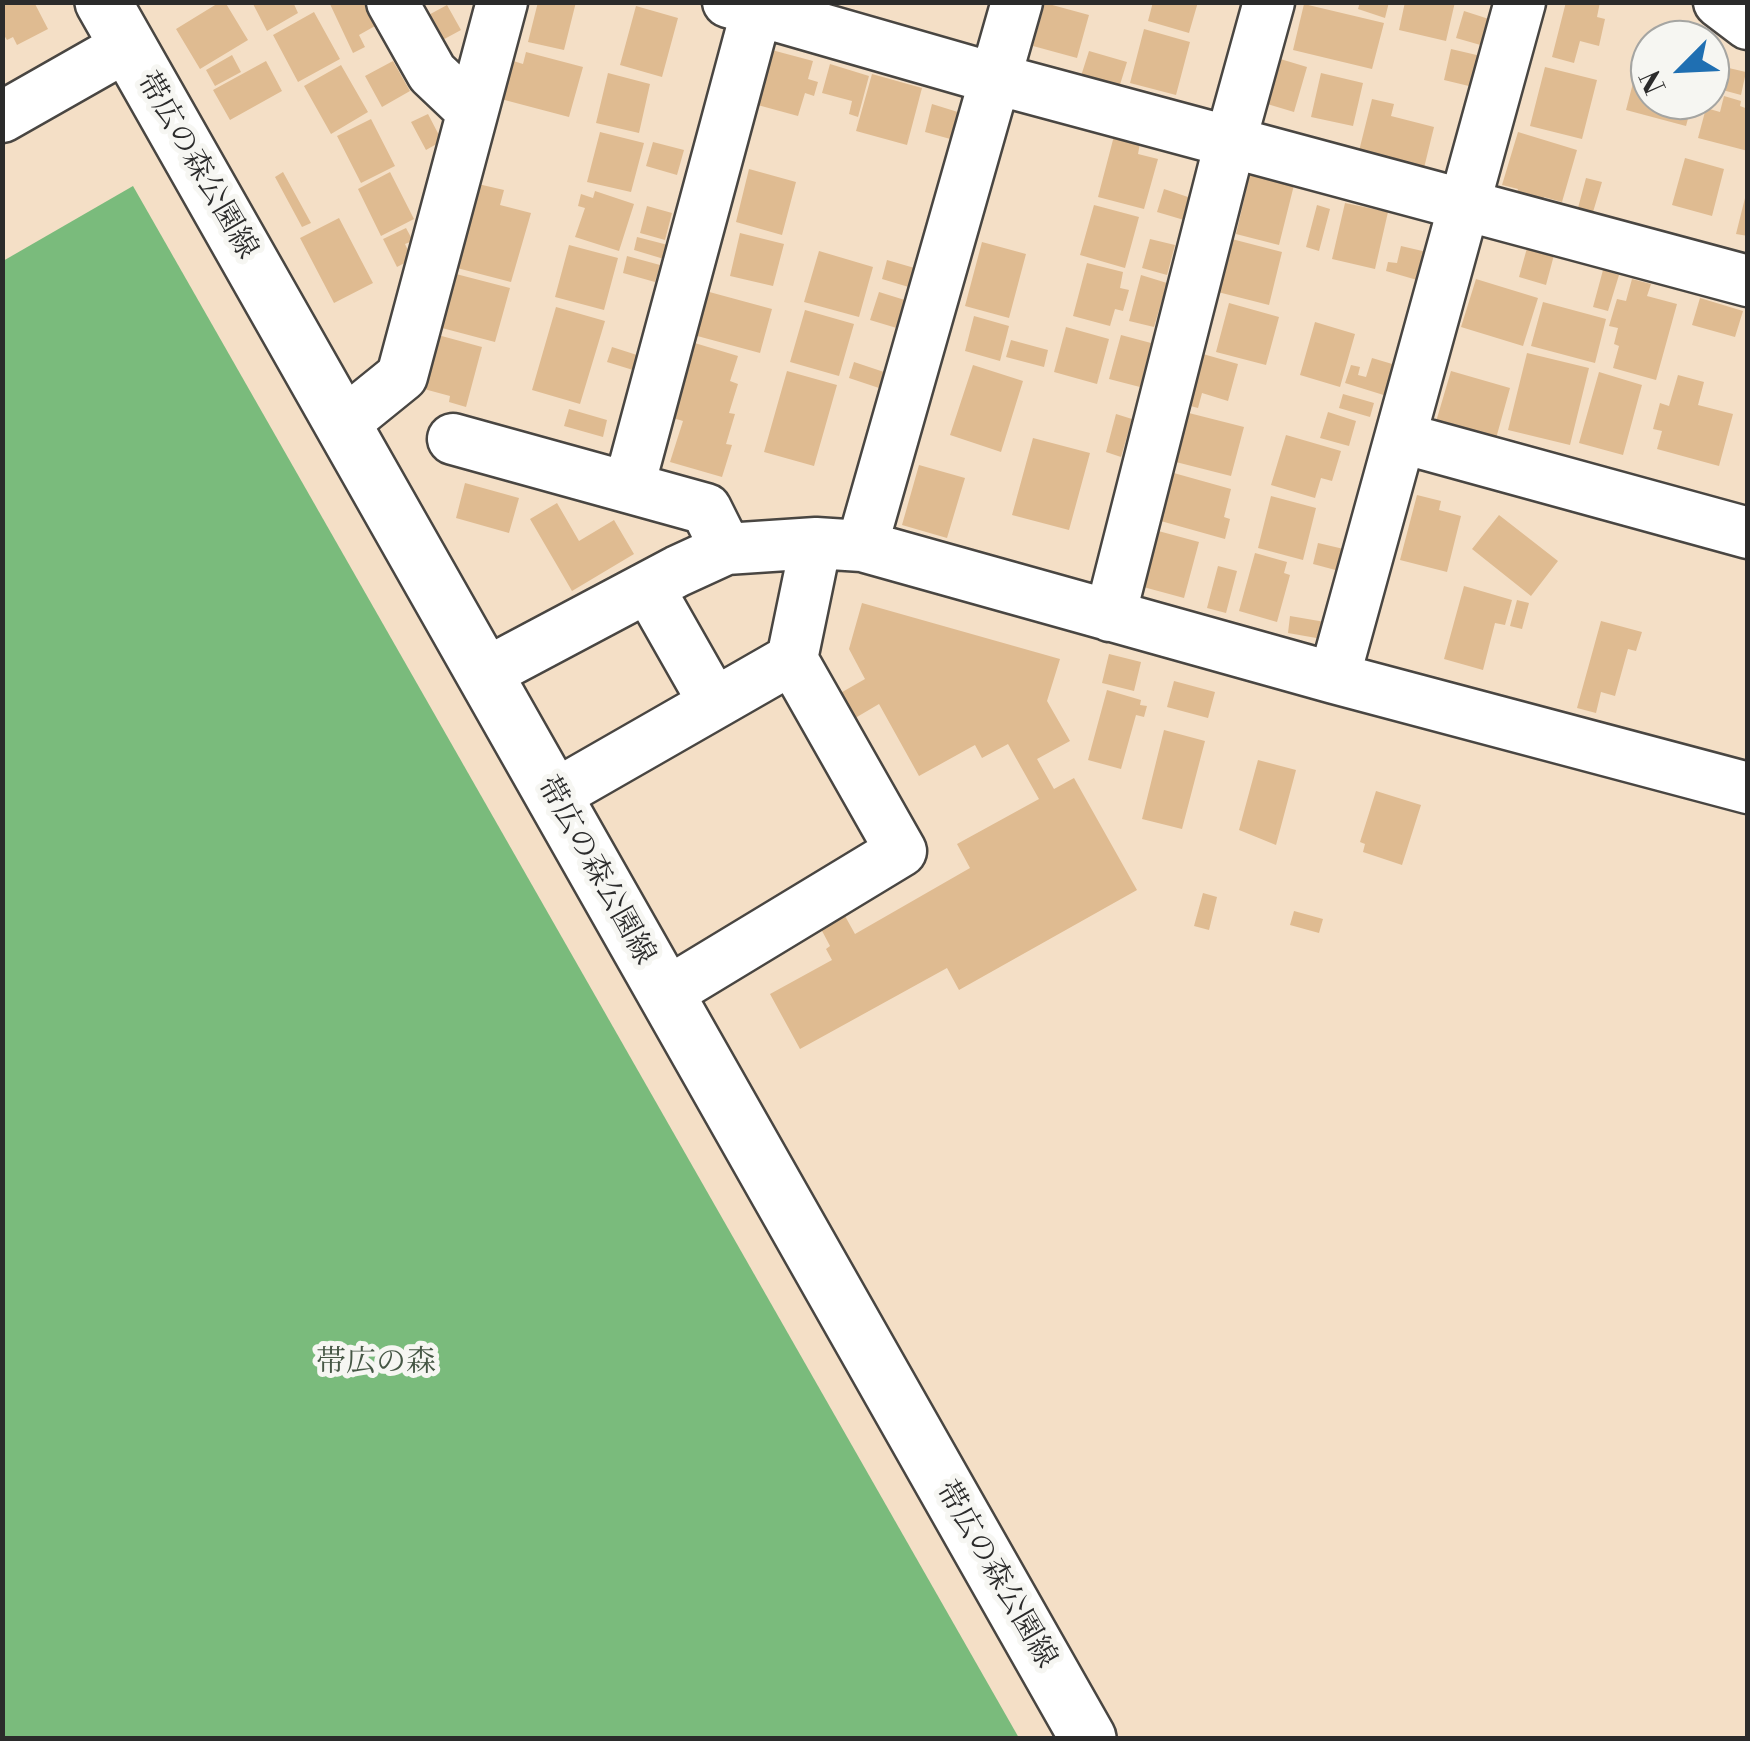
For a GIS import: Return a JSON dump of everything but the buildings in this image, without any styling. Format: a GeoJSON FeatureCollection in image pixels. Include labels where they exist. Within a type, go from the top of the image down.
{"type":"FeatureCollection","features":[{"type":"Feature","properties":{"kind":"main road","name":"帯広の森公園線"},"geometry":{"type":"LineString","coordinates":[[115,24],[1088,1738]]}},
{"type":"Feature","properties":{"kind":"street"},"geometry":{"type":"LineString","coordinates":[[392,2],[432,74],[471,110]]}},
{"type":"Feature","properties":{"kind":"street"},"geometry":{"type":"LineString","coordinates":[[344,424],[402,376],[502,2]]}},
{"type":"Feature","properties":{"kind":"street"},"geometry":{"type":"LineString","coordinates":[[553,796],[792,658],[839,544],[996,79],[1016,2]]}},
{"type":"Feature","properties":{"kind":"street"},"geometry":{"type":"LineString","coordinates":[[1110,616],[1269,2]]}},
{"type":"Feature","properties":{"kind":"street"},"geometry":{"type":"LineString","coordinates":[[1334,678],[1520,2]]}},
{"type":"Feature","properties":{"kind":"street"},"geometry":{"type":"LineString","coordinates":[[1719,2],[1748,24]]}},
{"type":"Feature","properties":{"kind":"street"},"geometry":{"type":"LineString","coordinates":[[629,486],[748,5],[996,79],[1748,281]]}},
{"type":"Feature","properties":{"kind":"street"},"geometry":{"type":"LineString","coordinates":[[2,116],[115,24]]}},
{"type":"Feature","properties":{"kind":"street"},"geometry":{"type":"LineString","coordinates":[[453,438],[706,509],[726,549]]}},
{"type":"Feature","properties":{"kind":"street"},"geometry":{"type":"LineString","coordinates":[[1402,438],[1748,533]]}},
{"type":"Feature","properties":{"kind":"street"},"geometry":{"type":"LineString","coordinates":[[484,674],[726,549],[839,544],[1748,788]]}},
{"type":"Feature","properties":{"kind":"street"},"geometry":{"type":"LineString","coordinates":[[648,586],[714,703]]}},
{"type":"Feature","properties":{"kind":"street"},"geometry":{"type":"LineString","coordinates":[[665,994],[901,851],[792,658]]}},
{"type":"Feature","properties":{"kind":"green space","name":"帯広の森"},"geometry":{"type":"Polygon","coordinates":[[[133,186],[1019,1738],[3,1738],[3,261],[133,186]]]}}]}
